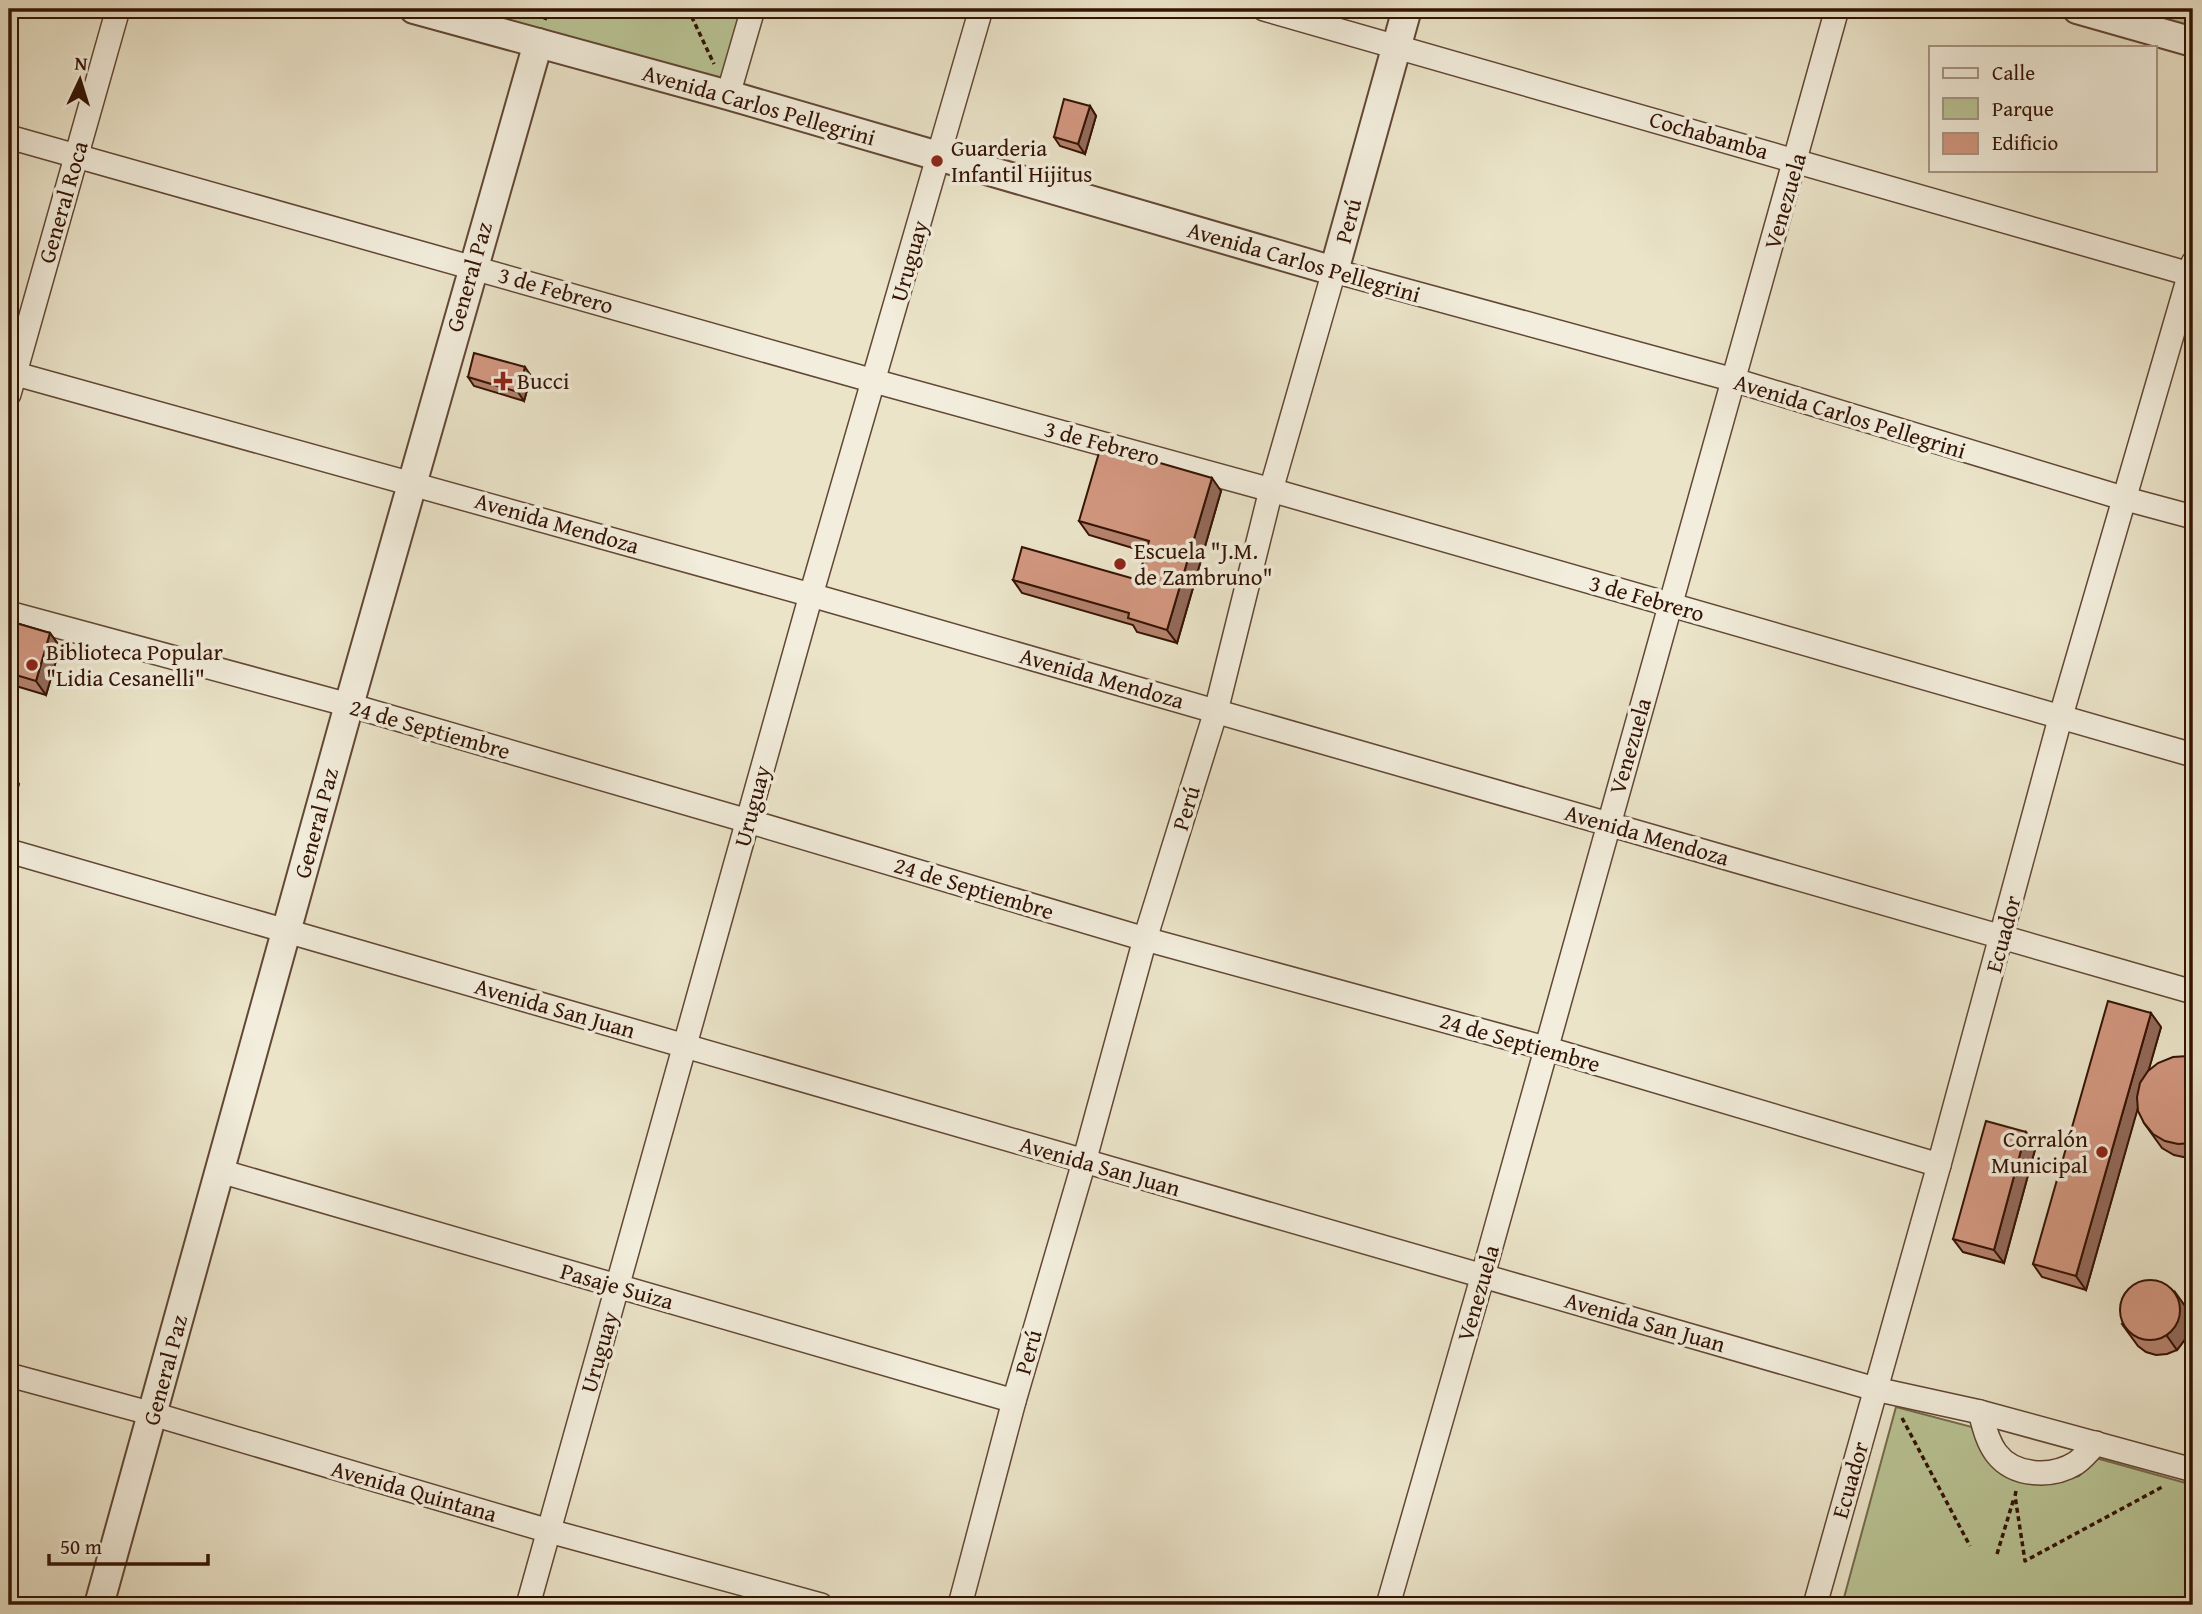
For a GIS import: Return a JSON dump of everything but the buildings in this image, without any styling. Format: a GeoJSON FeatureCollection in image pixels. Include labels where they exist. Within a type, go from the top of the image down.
{"type":"FeatureCollection","features":[{"type":"Feature","properties":{"kind":"street","name":"General Roca"},"geometry":{"type":"LineString","coordinates":[[11,380],[118,9]]}},
{"type":"Feature","properties":{"kind":"street","name":"Avenida Carlos Pellegrini"},"geometry":{"type":"LineString","coordinates":[[414,9],[728,95],[1334,271],[1734,380],[2193,517]]}},
{"type":"Feature","properties":{"kind":"street"},"geometry":{"type":"LineString","coordinates":[[728,95],[754,9]]}},
{"type":"Feature","properties":{"kind":"street","name":"Uruguay"},"geometry":{"type":"LineString","coordinates":[[528,1605],[811,594],[981,9]]}},
{"type":"Feature","properties":{"kind":"street","name":"Cochabamba"},"geometry":{"type":"LineString","coordinates":[[1264,9],[2192,271]]}},
{"type":"Feature","properties":{"kind":"street","name":"Perú"},"geometry":{"type":"LineString","coordinates":[[960,1605],[1014,1401],[1084,1162],[1145,939],[1216,711],[1271,490],[1407,9]]}},
{"type":"Feature","properties":{"kind":"street","name":"Venezuela"},"geometry":{"type":"LineString","coordinates":[[1388,1605],[1837,9]]}},
{"type":"Feature","properties":{"kind":"street"},"geometry":{"type":"LineString","coordinates":[[2077,9],[2193,42]]}},
{"type":"Feature","properties":{"kind":"street","name":"General Paz"},"geometry":{"type":"LineString","coordinates":[[99,1605],[411,482],[538,43]]}},
{"type":"Feature","properties":{"kind":"street","name":"3 de Febrero"},"geometry":{"type":"LineString","coordinates":[[9,137],[1271,490],[2060,719],[2193,755]]}},
{"type":"Feature","properties":{"kind":"street","name":"Ecuador"},"geometry":{"type":"LineString","coordinates":[[1815,1605],[1939,1165],[2060,719],[2192,271]]}},
{"type":"Feature","properties":{"kind":"street","name":"Avenida Mendoza"},"geometry":{"type":"LineString","coordinates":[[11,380],[411,482],[811,594],[2001,939],[2193,992]]}},
{"type":"Feature","properties":{"kind":"street","name":"24 de Septiembre"},"geometry":{"type":"LineString","coordinates":[[9,612],[349,705],[1145,939],[1545,1048],[1939,1165]]}},
{"type":"Feature","properties":{"kind":"street","name":"Avenida San Juan"},"geometry":{"type":"LineString","coordinates":[[9,851],[1875,1390],[1980,1412],[2096,1443],[2184,1475]]}},
{"type":"Feature","properties":{"kind":"street","name":"Pasaje Suiza"},"geometry":{"type":"LineString","coordinates":[[220,1171],[1014,1401]]}},
{"type":"Feature","properties":{"kind":"street","name":"Avenida Quintana"},"geometry":{"type":"LineString","coordinates":[[9,1375],[549,1531],[821,1605]]}},
{"type":"Feature","properties":{"kind":"street"},"geometry":{"type":"LineString","coordinates":[[1980,1412],[1987,1436],[1997,1455],[2021,1472],[2054,1472],[2077,1462],[2096,1443]]}},
{"type":"Feature","properties":{"kind":"path"},"geometry":{"type":"LineString","coordinates":[[688,9],[728,95]]}},
{"type":"Feature","properties":{"kind":"path"},"geometry":{"type":"LineString","coordinates":[[1896,1407],[1970,1546]]}},
{"type":"Feature","properties":{"kind":"path"},"geometry":{"type":"LineString","coordinates":[[1997,1554],[2021,1472]]}},
{"type":"Feature","properties":{"kind":"path"},"geometry":{"type":"LineString","coordinates":[[2015,1496],[2025,1561],[2184,1475]]}},
{"type":"Feature","properties":{"kind":"green space"},"geometry":{"type":"Polygon","coordinates":[[[414,9],[753,9],[728,95],[414,9]]]}},
{"type":"Feature","properties":{"kind":"green space"},"geometry":{"type":"Polygon","coordinates":[[[2077,9],[2193,9],[2193,42],[2077,9]]]}},
{"type":"Feature","properties":{"kind":"green space"},"geometry":{"type":"Polygon","coordinates":[[[1896,1407],[1972,1427],[1984,1456],[2019,1482],[2047,1484],[2079,1476],[2096,1458],[2193,1485],[2193,1605],[1842,1605],[1896,1407]]]}},
{"type":"Feature","properties":{"kind":"place","name":"Guarderia Infantil Hijitus"},"geometry":{"type":"Point","coordinates":[937,161]}},
{"type":"Feature","properties":{"kind":"place","name":"Bucci"},"geometry":{"type":"Point","coordinates":[503,381]}},
{"type":"Feature","properties":{"kind":"place","name":"Escuela \"J.M. de Zambruno\""},"geometry":{"type":"Point","coordinates":[1120,564]}},
{"type":"Feature","properties":{"kind":"place","name":"Biblioteca Popular \"Lidia Cesanelli\""},"geometry":{"type":"Point","coordinates":[32,665]}},
{"type":"Feature","properties":{"kind":"place","name":"Corralón Municipal"},"geometry":{"type":"Point","coordinates":[2102,1152]}}]}
